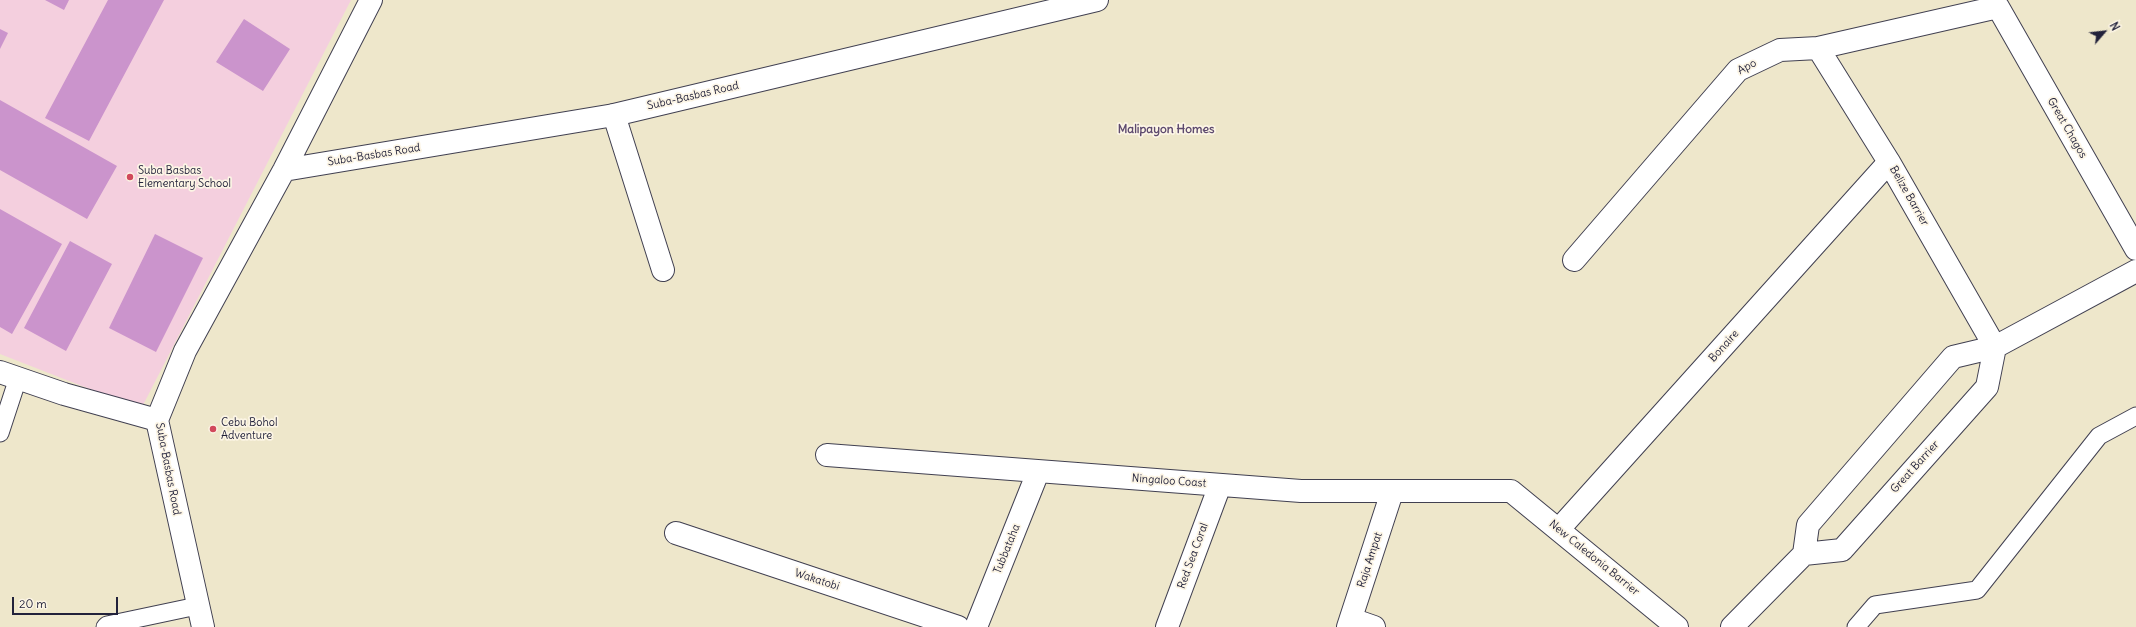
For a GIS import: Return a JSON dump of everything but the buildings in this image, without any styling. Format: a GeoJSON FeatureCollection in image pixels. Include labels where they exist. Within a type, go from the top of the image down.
{"type":"FeatureCollection","features":[{"type":"Feature","properties":{"kind":"street","name":"Suba-Basbas Road"},"geometry":{"type":"LineString","coordinates":[[203,627],[197,606],[157,420],[185,351],[284,170],[371,0]]}},
{"type":"Feature","properties":{"kind":"street","name":"Suba-Basbas Road"},"geometry":{"type":"LineString","coordinates":[[284,170],[614,114],[1097,0]]}},
{"type":"Feature","properties":{"kind":"street","name":"Apo"},"geometry":{"type":"LineString","coordinates":[[1574,260],[1738,70],[1780,50],[1818,48],[1998,7]]}},
{"type":"Feature","properties":{"kind":"street","name":"Great Chagos"},"geometry":{"type":"LineString","coordinates":[[1998,7],[2136,249]]}},
{"type":"Feature","properties":{"kind":"street","name":"Belize Barrier"},"geometry":{"type":"LineString","coordinates":[[1818,48],[1889,162],[1995,347]]}},
{"type":"Feature","properties":{"kind":"street"},"geometry":{"type":"LineString","coordinates":[[614,114],[663,270]]}},
{"type":"Feature","properties":{"kind":"street","name":"Bonaire"},"geometry":{"type":"LineString","coordinates":[[1560,529],[1889,162]]}},
{"type":"Feature","properties":{"kind":"street"},"geometry":{"type":"LineString","coordinates":[[1732,627],[1804,554],[1808,525],[1953,357],[1995,347],[2136,271]]}},
{"type":"Feature","properties":{"kind":"street","name":"Great Barrier"},"geometry":{"type":"LineString","coordinates":[[1804,554],[1842,550],[1986,387],[1995,347]]}},
{"type":"Feature","properties":{"kind":"street"},"geometry":{"type":"LineString","coordinates":[[9,375],[157,420]]}},
{"type":"Feature","properties":{"kind":"street","name":"Ningaloo Coast"},"geometry":{"type":"LineString","coordinates":[[827,455],[1301,491],[1511,491]]}},
{"type":"Feature","properties":{"kind":"street","name":"Tubbataha"},"geometry":{"type":"LineString","coordinates":[[976,627],[1038,472]]}},
{"type":"Feature","properties":{"kind":"street","name":"Red Sea Coral"},"geometry":{"type":"LineString","coordinates":[[1167,627],[1220,485]]}},
{"type":"Feature","properties":{"kind":"street","name":"New Caledonia Barrier"},"geometry":{"type":"LineString","coordinates":[[1511,491],[1560,529],[1678,627]]}},
{"type":"Feature","properties":{"kind":"street","name":"Raja Ampat"},"geometry":{"type":"LineString","coordinates":[[1349,623],[1392,492]]}},
{"type":"Feature","properties":{"kind":"street","name":"Wakatobi"},"geometry":{"type":"LineString","coordinates":[[676,533],[958,627]]}},
{"type":"Feature","properties":{"kind":"street"},"geometry":{"type":"LineString","coordinates":[[1349,623],[1374,627]]}},
{"type":"Feature","properties":{"kind":"lane"},"geometry":{"type":"LineString","coordinates":[[0,433],[9,375]]}},
{"type":"Feature","properties":{"kind":"lane"},"geometry":{"type":"LineString","coordinates":[[1856,627],[1875,606],[1977,590],[2099,436],[2136,416]]}},
{"type":"Feature","properties":{"kind":"lane"},"geometry":{"type":"LineString","coordinates":[[105,627],[107,625],[197,606]]}},
{"type":"Feature","properties":{"kind":"shaded area","name":"Suba Basbas Elementary School"},"geometry":{"type":"Polygon","coordinates":[[[0,0],[351,0],[141,409],[0,354],[0,0]]]}},
{"type":"Feature","properties":{"kind":"place","name":"Suba Basbas Elementary School"},"geometry":{"type":"Point","coordinates":[130,177]}},
{"type":"Feature","properties":{"kind":"place","name":"Cebu Bohol Adventure"},"geometry":{"type":"Point","coordinates":[213,429]}},
{"type":"Feature","properties":{"kind":"district","name":"Malipayon Homes"},"geometry":{"type":"Point","coordinates":[1166,130]}}]}
